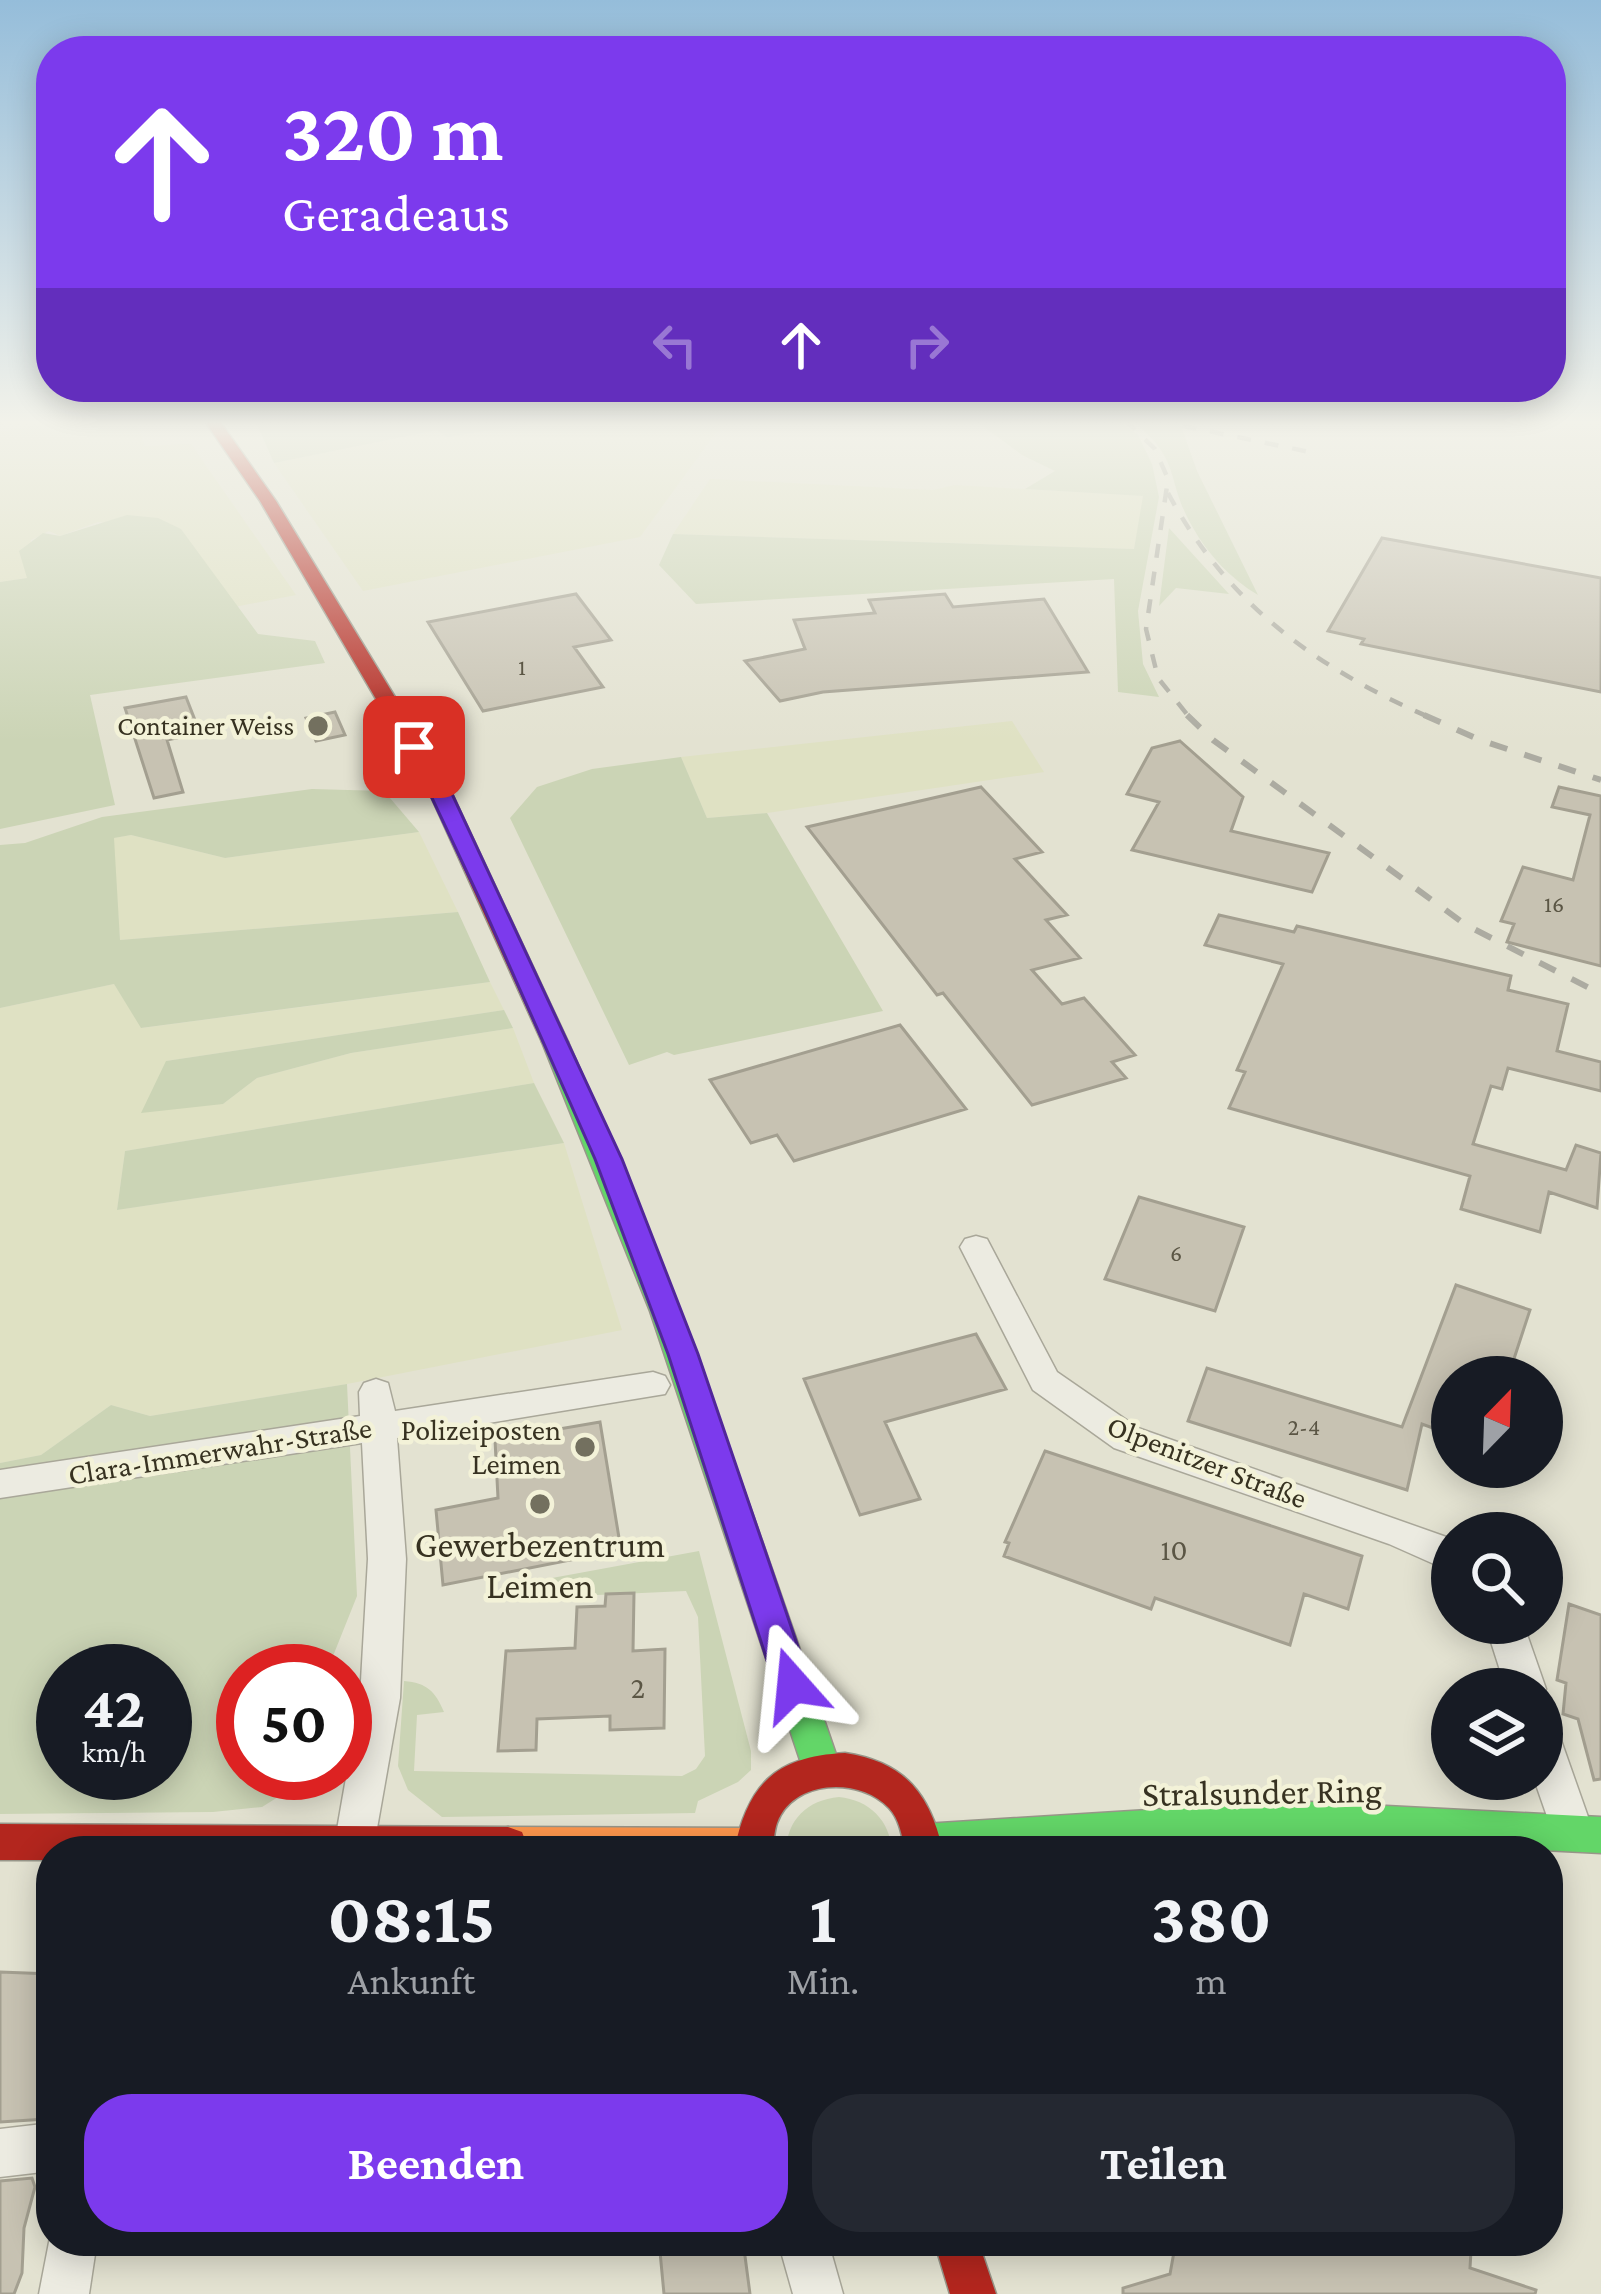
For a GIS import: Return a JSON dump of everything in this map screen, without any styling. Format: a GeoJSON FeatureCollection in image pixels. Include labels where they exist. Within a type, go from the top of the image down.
{"type":"FeatureCollection","features":[{"type":"Feature","properties":{"kind":"main road"},"geometry":{"type":"LineString","coordinates":[[284,527],[369,664],[458,831],[608,1159],[683,1354],[822,1769]]}},
{"type":"Feature","properties":{"kind":"main road"},"geometry":{"type":"LineString","coordinates":[[757,1836],[768,1802],[791,1781],[822,1769],[854,1769],[884,1781],[908,1803],[920,1836]]}},
{"type":"Feature","properties":{"kind":"main road","name":"Stralsunder Ring"},"geometry":{"type":"LineString","coordinates":[[1068,1836],[1290,1819],[1586,1833]]}},
{"type":"Feature","properties":{"kind":"main road"},"geometry":{"type":"LineString","coordinates":[[0,1843],[36,1843]]}},
{"type":"Feature","properties":{"kind":"main road"},"geometry":{"type":"LineString","coordinates":[[961,2256],[973,2294]]}},
{"type":"Feature","properties":{"kind":"street","name":"Olpenitzer Straße"},"geometry":{"type":"LineString","coordinates":[[976,1246],[1045,1381],[1088,1415],[1126,1438],[1431,1546]]}},
{"type":"Feature","properties":{"kind":"street","name":"Clara-Immerwahr-Straße"},"geometry":{"type":"LineString","coordinates":[[0,1484],[376,1410],[652,1384]]}},
{"type":"Feature","properties":{"kind":"street"},"geometry":{"type":"LineString","coordinates":[[357,1836],[380,1698],[387,1559],[376,1410]]}},
{"type":"Feature","properties":{"kind":"street"},"geometry":{"type":"LineString","coordinates":[[1563,1784],[1586,1833]]}},
{"type":"Feature","properties":{"kind":"street"},"geometry":{"type":"LineString","coordinates":[[0,2153],[36,2149]]}},
{"type":"Feature","properties":{"kind":"street"},"geometry":{"type":"LineString","coordinates":[[64,2294],[70,2256]]}},
{"type":"Feature","properties":{"kind":"street"},"geometry":{"type":"LineString","coordinates":[[807,2256],[818,2294]]}},
{"type":"Feature","properties":{"kind":"green space"},"geometry":{"type":"Polygon","coordinates":[[[0,527],[84,527],[60,536],[49,531],[31,540],[27,578],[0,582],[0,527]]]}},
{"type":"Feature","properties":{"kind":"green space"},"geometry":{"type":"Polygon","coordinates":[[[89,527],[181,529],[258,634],[315,641],[325,663],[90,695],[115,805],[0,829],[0,582],[27,578],[19,551],[43,533],[60,536],[89,527]]]}},
{"type":"Feature","properties":{"kind":"green space"},"geometry":{"type":"Polygon","coordinates":[[[158,527],[249,527],[296,595],[234,607],[181,529],[158,527]]]}},
{"type":"Feature","properties":{"kind":"green space"},"geometry":{"type":"Polygon","coordinates":[[[319,527],[647,527],[640,537],[363,591],[319,527]]]}},
{"type":"Feature","properties":{"kind":"green space"},"geometry":{"type":"Polygon","coordinates":[[[678,527],[1138,527],[1134,549],[673,534],[678,527]]]}},
{"type":"Feature","properties":{"kind":"green space"},"geometry":{"type":"Polygon","coordinates":[[[1138,527],[1153,527],[1138,611],[1143,664],[1159,697],[1118,692],[1114,579],[696,604],[659,565],[673,534],[1134,549],[1138,527]]]}},
{"type":"Feature","properties":{"kind":"green space"},"geometry":{"type":"Polygon","coordinates":[[[1193,527],[1225,527],[1258,595],[1229,574],[1193,527]]]}},
{"type":"Feature","properties":{"kind":"green space"},"geometry":{"type":"Polygon","coordinates":[[[1169,528],[1229,594],[1176,588],[1159,606],[1169,528]]]}},
{"type":"Feature","properties":{"kind":"green space"},"geometry":{"type":"Polygon","coordinates":[[[1012,721],[1044,772],[767,813],[707,818],[681,757],[1012,721]]]}},
{"type":"Feature","properties":{"kind":"green space"},"geometry":{"type":"Polygon","coordinates":[[[681,757],[707,818],[767,813],[883,1011],[674,1055],[667,1052],[629,1065],[510,818],[537,787],[592,769],[681,757]]]}},
{"type":"Feature","properties":{"kind":"green space"},"geometry":{"type":"Polygon","coordinates":[[[312,789],[384,791],[419,832],[225,858],[131,835],[114,838],[120,940],[458,912],[490,982],[141,1028],[114,984],[0,1008],[0,845],[25,843],[102,817],[312,789]]]}},
{"type":"Feature","properties":{"kind":"green space"},"geometry":{"type":"Polygon","coordinates":[[[419,832],[458,912],[120,940],[113,838],[131,835],[225,858],[419,832]]]}},
{"type":"Feature","properties":{"kind":"green space"},"geometry":{"type":"Polygon","coordinates":[[[490,982],[504,1010],[166,1061],[223,1104],[257,1078],[351,1053],[513,1028],[534,1083],[125,1151],[117,1210],[564,1143],[622,1330],[347,1384],[150,1416],[111,1405],[41,1455],[0,1463],[0,1008],[114,984],[142,1028],[490,982]]]}},
{"type":"Feature","properties":{"kind":"green space"},"geometry":{"type":"Polygon","coordinates":[[[504,1010],[513,1028],[351,1053],[257,1078],[223,1104],[141,1113],[166,1061],[504,1010]]]}},
{"type":"Feature","properties":{"kind":"green space"},"geometry":{"type":"Polygon","coordinates":[[[534,1083],[564,1143],[117,1210],[125,1151],[534,1083]]]}},
{"type":"Feature","properties":{"kind":"green space"},"geometry":{"type":"Polygon","coordinates":[[[347,1384],[357,1596],[338,1644],[216,1644],[216,1800],[273,1800],[262,1807],[213,1812],[0,1814],[0,1463],[41,1455],[111,1405],[150,1416],[347,1384]]]}},
{"type":"Feature","properties":{"kind":"green space"},"geometry":{"type":"Polygon","coordinates":[[[699,1551],[751,1751],[751,1770],[738,1782],[698,1801],[695,1813],[442,1817],[408,1790],[398,1766],[404,1681],[429,1689],[444,1712],[417,1715],[414,1771],[682,1776],[696,1769],[705,1756],[698,1617],[686,1591],[553,1597],[552,1578],[699,1551]]]}},
{"type":"Feature","properties":{"kind":"green space"},"geometry":{"type":"Polygon","coordinates":[[[839,1797],[860,1802],[882,1821],[889,1836],[788,1836],[795,1821],[817,1802],[839,1797]]]}},
{"type":"Feature","properties":{"kind":"building"},"geometry":{"type":"Polygon","coordinates":[[[1382,538],[1601,578],[1601,692],[1361,644],[1364,639],[1328,631],[1382,538]]]}},
{"type":"Feature","properties":{"kind":"building"},"geometry":{"type":"Polygon","coordinates":[[[576,594],[611,640],[574,647],[603,687],[483,711],[428,622],[576,594]]]}},
{"type":"Feature","properties":{"kind":"building"},"geometry":{"type":"Polygon","coordinates":[[[945,594],[953,607],[1044,599],[1088,672],[823,692],[780,701],[745,661],[805,649],[794,620],[875,613],[869,600],[945,594]]]}},
{"type":"Feature","properties":{"kind":"building"},"geometry":{"type":"Polygon","coordinates":[[[186,697],[200,733],[167,740],[183,792],[154,798],[125,708],[186,697]]]}},
{"type":"Feature","properties":{"kind":"building","name":"Container Weiss"},"geometry":{"type":"Polygon","coordinates":[[[335,712],[345,735],[316,741],[306,718],[335,712]]]}},
{"type":"Feature","properties":{"kind":"building"},"geometry":{"type":"Polygon","coordinates":[[[1180,741],[1243,797],[1231,831],[1329,853],[1312,892],[1132,850],[1159,802],[1127,794],[1152,748],[1180,741]]]}},
{"type":"Feature","properties":{"kind":"building"},"geometry":{"type":"Polygon","coordinates":[[[981,787],[1042,852],[1015,859],[1067,915],[1046,920],[1080,958],[1032,970],[1062,1004],[1084,998],[1135,1055],[1112,1062],[1126,1078],[1032,1105],[943,993],[937,995],[807,827],[981,787]]]}},
{"type":"Feature","properties":{"kind":"building"},"geometry":{"type":"Polygon","coordinates":[[[1559,787],[1601,796],[1601,966],[1507,942],[1514,924],[1501,921],[1523,867],[1573,880],[1590,815],[1552,807],[1559,787]]]}},
{"type":"Feature","properties":{"kind":"building"},"geometry":{"type":"Polygon","coordinates":[[[1219,915],[1294,932],[1297,926],[1511,976],[1508,990],[1568,1004],[1557,1051],[1601,1062],[1601,1091],[1508,1068],[1502,1089],[1491,1086],[1473,1144],[1566,1170],[1576,1145],[1601,1153],[1597,1208],[1549,1192],[1540,1232],[1461,1209],[1470,1176],[1229,1108],[1245,1072],[1237,1070],[1283,964],[1205,945],[1219,915]]]}},
{"type":"Feature","properties":{"kind":"building"},"geometry":{"type":"Polygon","coordinates":[[[900,1025],[966,1109],[794,1161],[777,1135],[751,1143],[710,1080],[900,1025]]]}},
{"type":"Feature","properties":{"kind":"building"},"geometry":{"type":"Polygon","coordinates":[[[1139,1197],[1244,1227],[1215,1311],[1105,1279],[1139,1197]]]}},
{"type":"Feature","properties":{"kind":"building"},"geometry":{"type":"Polygon","coordinates":[[[1456,1285],[1530,1310],[1515,1356],[1431,1356],[1431,1427],[1422,1424],[1407,1490],[1188,1421],[1207,1368],[1402,1427],[1456,1285]]]}},
{"type":"Feature","properties":{"kind":"building"},"geometry":{"type":"Polygon","coordinates":[[[976,1334],[1006,1389],[885,1422],[920,1499],[860,1515],[804,1379],[976,1334]]]}},
{"type":"Feature","properties":{"kind":"building","name":"Gewerbezentrum Leimen"},"geometry":{"type":"Polygon","coordinates":[[[600,1422],[621,1550],[443,1585],[436,1510],[498,1498],[495,1440],[600,1422]]]}},
{"type":"Feature","properties":{"kind":"building"},"geometry":{"type":"Polygon","coordinates":[[[1045,1451],[1362,1556],[1348,1609],[1304,1594],[1290,1645],[1155,1598],[1151,1609],[1004,1556],[1009,1543],[1005,1542],[1045,1451]]]}},
{"type":"Feature","properties":{"kind":"building"},"geometry":{"type":"Polygon","coordinates":[[[634,1593],[633,1651],[665,1649],[664,1728],[610,1730],[610,1716],[537,1719],[536,1750],[498,1751],[506,1651],[575,1648],[577,1607],[605,1606],[606,1594],[634,1593]]]}},
{"type":"Feature","properties":{"kind":"building"},"geometry":{"type":"Polygon","coordinates":[[[1569,1604],[1601,1615],[1601,1779],[1594,1780],[1578,1719],[1563,1714],[1566,1683],[1563,1668],[1559,1668],[1569,1604]]]}},
{"type":"Feature","properties":{"kind":"building"},"geometry":{"type":"Polygon","coordinates":[[[0,1972],[36,1973],[36,2120],[0,2122],[0,1972]]]}},
{"type":"Feature","properties":{"kind":"building"},"geometry":{"type":"Polygon","coordinates":[[[32,2178],[35,2187],[24,2228],[22,2273],[14,2294],[0,2294],[0,2181],[32,2178]]]}},
{"type":"Feature","properties":{"kind":"building"},"geometry":{"type":"Polygon","coordinates":[[[660,2256],[745,2256],[750,2294],[664,2294],[660,2256]]]}},
{"type":"Feature","properties":{"kind":"building"},"geometry":{"type":"Polygon","coordinates":[[[1173,2256],[1471,2256],[1470,2268],[1536,2290],[1535,2294],[1123,2294],[1123,2288],[1170,2274],[1173,2256]]]}},
{"type":"Feature","properties":{"kind":"railway"},"geometry":{"type":"LineString","coordinates":[[1161,527],[1146,629],[1158,678],[1190,718]]}},
{"type":"Feature","properties":{"kind":"railway"},"geometry":{"type":"LineString","coordinates":[[1189,527],[1218,568],[1278,628],[1350,677],[1431,718]]}},
{"type":"Feature","properties":{"kind":"railway"},"geometry":{"type":"LineString","coordinates":[[1424,715],[1480,740],[1601,780]]}},
{"type":"Feature","properties":{"kind":"railway"},"geometry":{"type":"LineString","coordinates":[[1190,718],[1213,740],[1466,925],[1601,994]]}},
{"type":"Feature","properties":{"kind":"traffic: fast"},"geometry":{"type":"LineString","coordinates":[[555,1042],[665,1311],[822,1769]]}},
{"type":"Feature","properties":{"kind":"traffic: fast"},"geometry":{"type":"LineString","coordinates":[[1019,1836],[1290,1819],[1601,1835]]}},
{"type":"Feature","properties":{"kind":"traffic: jam"},"geometry":{"type":"LineString","coordinates":[[284,527],[435,781],[555,1042]]}},
{"type":"Feature","properties":{"kind":"traffic: jam"},"geometry":{"type":"LineString","coordinates":[[756,1836],[759,1818],[772,1797],[787,1785],[824,1771],[845,1770],[883,1780],[899,1792],[913,1812],[920,1836]]}},
{"type":"Feature","properties":{"kind":"traffic: jam"},"geometry":{"type":"LineString","coordinates":[[0,1842],[36,1842]]}},
{"type":"Feature","properties":{"kind":"traffic: jam"},"geometry":{"type":"LineString","coordinates":[[961,2256],[973,2294]]}},
{"type":"Feature","properties":{"kind":"place","name":"Container Weiss"},"geometry":{"type":"Point","coordinates":[318,726]}},
{"type":"Feature","properties":{"kind":"place","name":"Polizeiposten Leimen"},"geometry":{"type":"Point","coordinates":[585,1447]}},
{"type":"Feature","properties":{"kind":"place","name":"Gewerbezentrum Leimen"},"geometry":{"type":"Point","coordinates":[540,1504]}},
{"type":"Feature","properties":{"kind":"route"},"geometry":{"type":"LineString","coordinates":[[414,747],[494,904],[608,1159],[683,1354],[793,1685]]}}]}
